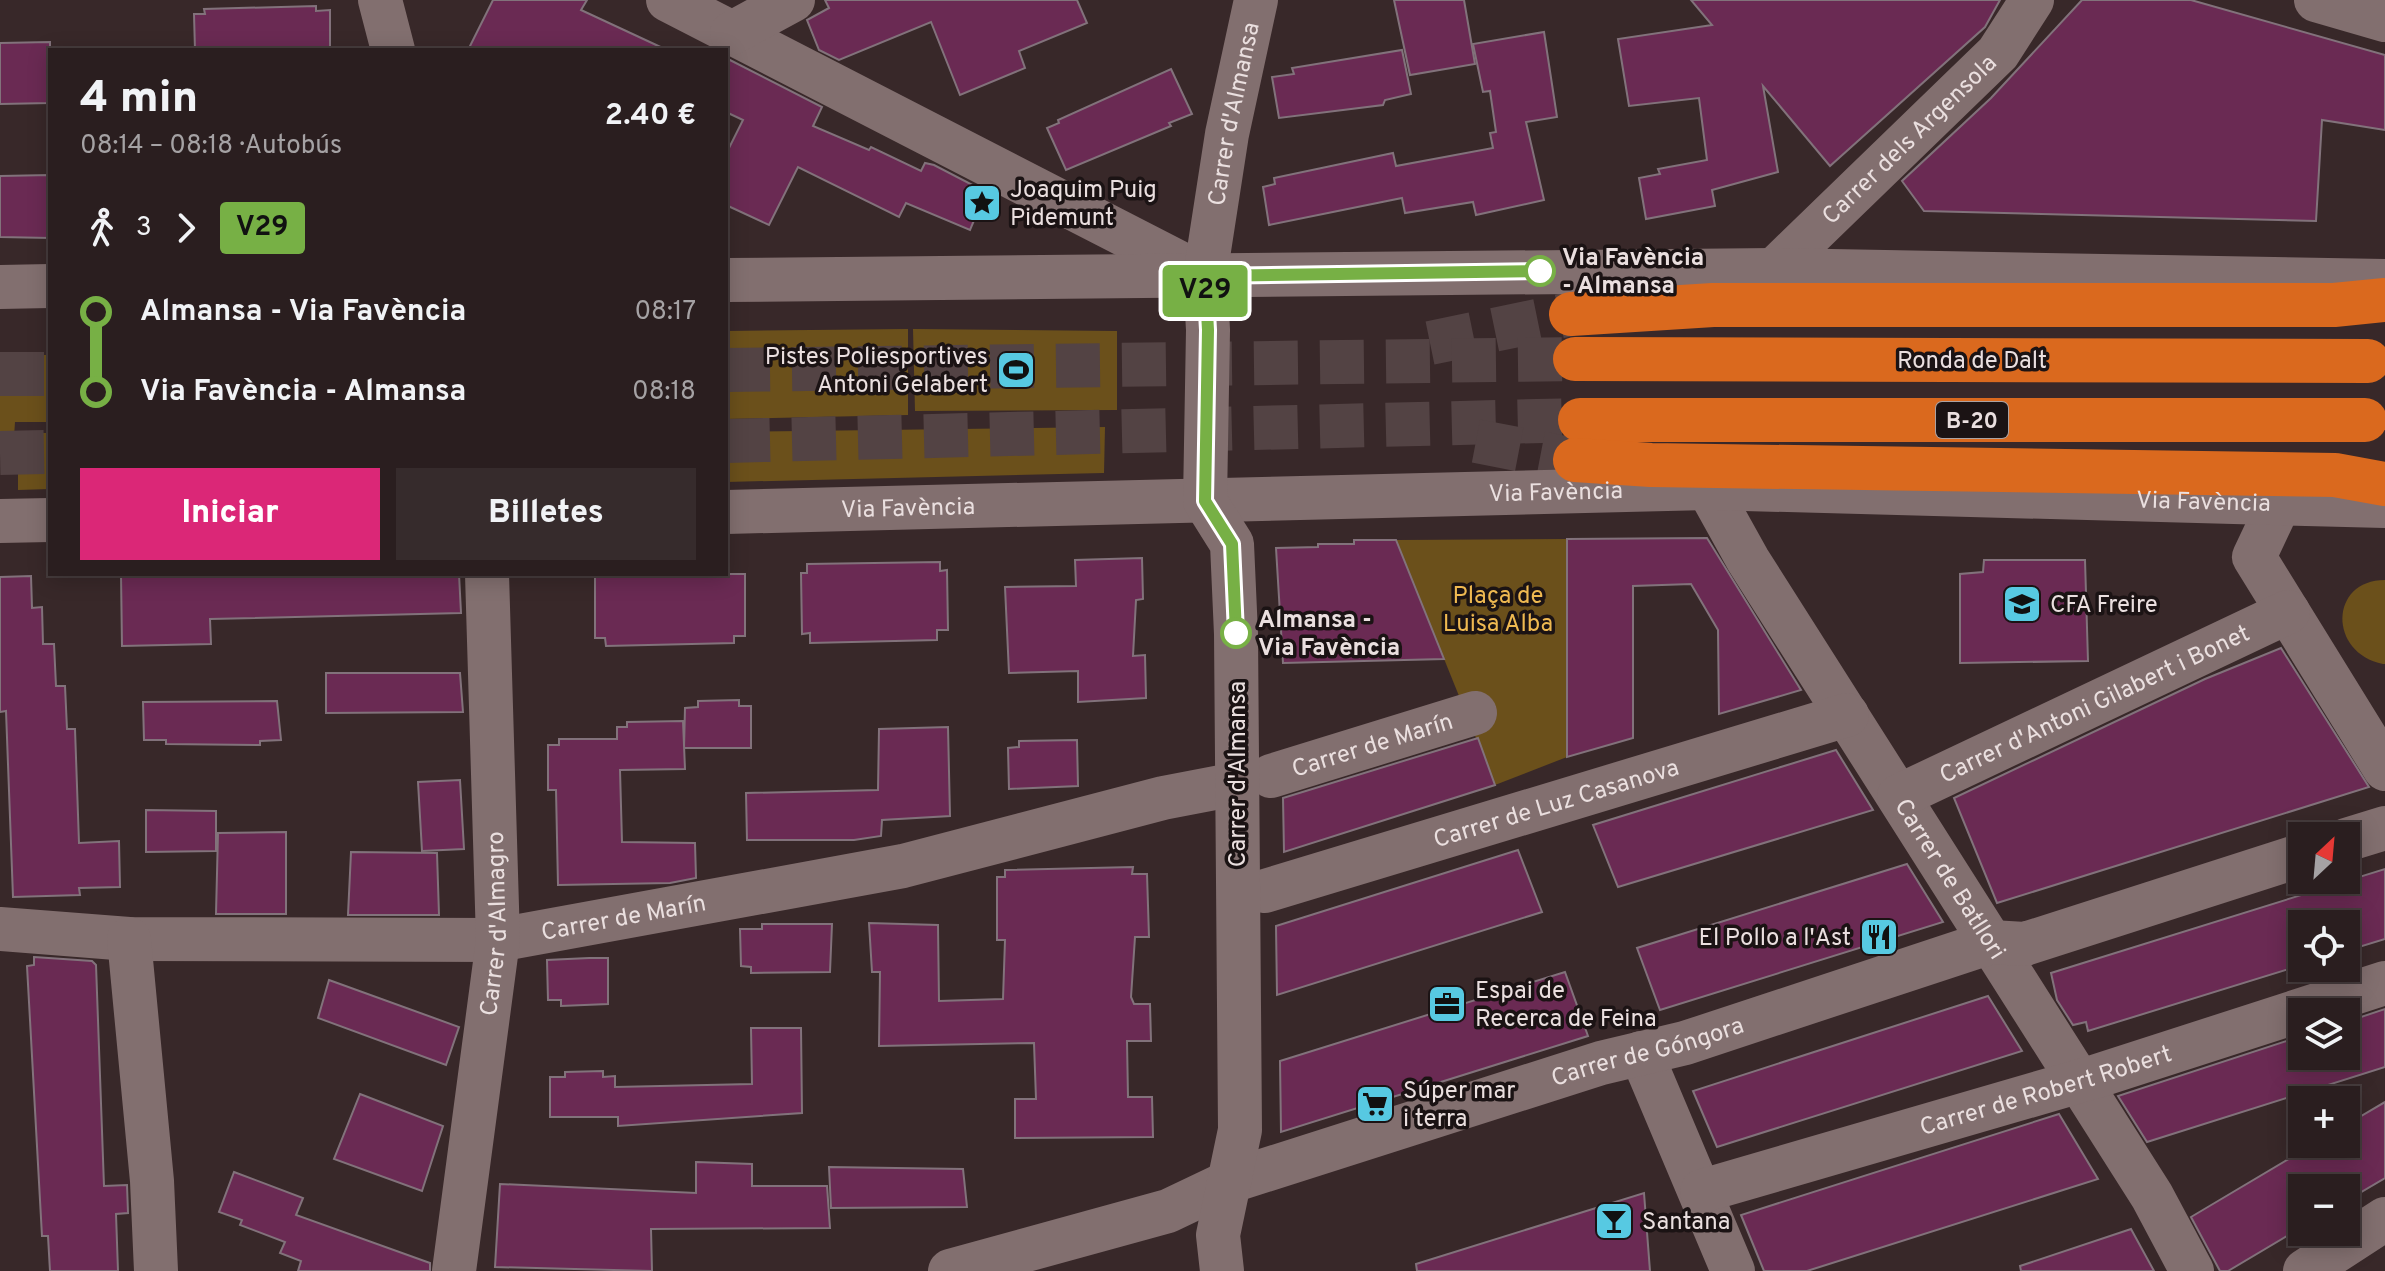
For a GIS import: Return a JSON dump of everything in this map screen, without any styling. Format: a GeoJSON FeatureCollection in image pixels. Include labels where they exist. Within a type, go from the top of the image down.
{"type":"FeatureCollection","features":[{"type":"Feature","properties":{"kind":"highway"},"geometry":{"type":"LineString","coordinates":[[1571,314],[1713,305],[2334,305],[2385,300]]}},
{"type":"Feature","properties":{"kind":"highway","name":"Ronda de Dalt"},"geometry":{"type":"LineString","coordinates":[[1575,359],[2368,361]]}},
{"type":"Feature","properties":{"kind":"highway","name":"B-20"},"geometry":{"type":"LineString","coordinates":[[2365,420],[1577,440],[1651,465],[2335,475],[2385,484]]}},
{"type":"Feature","properties":{"kind":"street"},"geometry":{"type":"LineString","coordinates":[[380,0],[392,48]]}},
{"type":"Feature","properties":{"kind":"street"},"geometry":{"type":"LineString","coordinates":[[668,0],[1205,276]]}},
{"type":"Feature","properties":{"kind":"street"},"geometry":{"type":"LineString","coordinates":[[732,33],[793,0]]}},
{"type":"Feature","properties":{"kind":"street","name":"Carrer d'Almansa"},"geometry":{"type":"LineString","coordinates":[[1222,1271],[1218,1235],[1240,1130],[1254,780],[1232,544],[1205,501],[1208,330],[1205,276],[1227,134],[1256,0]]}},
{"type":"Feature","properties":{"kind":"street","name":"Carrer dels Argensola"},"geometry":{"type":"LineString","coordinates":[[1774,270],[1998,53],[2032,0]]}},
{"type":"Feature","properties":{"kind":"street"},"geometry":{"type":"LineString","coordinates":[[2316,0],[2385,20]]}},
{"type":"Feature","properties":{"kind":"street"},"geometry":{"type":"LineString","coordinates":[[728,280],[1774,270],[2385,281]]}},
{"type":"Feature","properties":{"kind":"street"},"geometry":{"type":"LineString","coordinates":[[0,287],[48,286]]}},
{"type":"Feature","properties":{"kind":"street","name":"Via Favència"},"geometry":{"type":"LineString","coordinates":[[728,512],[1708,488],[2385,506]]}},
{"type":"Feature","properties":{"kind":"street","name":"Carrer de Batllori"},"geometry":{"type":"LineString","coordinates":[[1708,488],[1748,560],[2152,1196],[2192,1271]]}},
{"type":"Feature","properties":{"kind":"street"},"geometry":{"type":"LineString","coordinates":[[2279,504],[2254,557],[2385,769]]}},
{"type":"Feature","properties":{"kind":"street"},"geometry":{"type":"LineString","coordinates":[[0,521],[48,520]]}},
{"type":"Feature","properties":{"kind":"street","name":"Carrer d'Almagro"},"geometry":{"type":"LineString","coordinates":[[454,1271],[498,940],[487,576]]}},
{"type":"Feature","properties":{"kind":"street","name":"Carrer d'Antoni Gilabert i Bonet"},"geometry":{"type":"LineString","coordinates":[[1899,796],[2288,612]]}},
{"type":"Feature","properties":{"kind":"street","name":"Carrer de Marín"},"geometry":{"type":"LineString","coordinates":[[0,929],[129,939],[498,940],[903,866],[1163,798],[1254,780],[1475,713]]}},
{"type":"Feature","properties":{"kind":"street","name":"Carrer de Luz Casanova"},"geometry":{"type":"LineString","coordinates":[[1265,891],[1847,715]]}},
{"type":"Feature","properties":{"kind":"street"},"geometry":{"type":"LineString","coordinates":[[2360,836],[2385,828]]}},
{"type":"Feature","properties":{"kind":"street","name":"Carrer de Góngora"},"geometry":{"type":"LineString","coordinates":[[950,1271],[1168,1211],[1231,1181],[1601,1063],[1700,1038],[1991,942],[2025,944],[2288,859]]}},
{"type":"Feature","properties":{"kind":"street"},"geometry":{"type":"LineString","coordinates":[[129,939],[152,1181],[156,1271]]}},
{"type":"Feature","properties":{"kind":"street","name":"Carrer de Robert Robert"},"geometry":{"type":"LineString","coordinates":[[1702,1191],[2079,1080],[2385,983]]}},
{"type":"Feature","properties":{"kind":"street"},"geometry":{"type":"LineString","coordinates":[[1641,1053],[1702,1191],[1733,1271]]}},
{"type":"Feature","properties":{"kind":"street"},"geometry":{"type":"LineString","coordinates":[[2305,1271],[2385,1219]]}},
{"type":"Feature","properties":{"kind":"green space","name":"Pistes Poliesportives Antoni Gelabert"},"geometry":{"type":"Polygon","coordinates":[[[908,329],[908,415],[728,419],[728,331],[908,329]]]}},
{"type":"Feature","properties":{"kind":"green space","name":"Pistes Poliesportives Antoni Gelabert"},"geometry":{"type":"Polygon","coordinates":[[[913,329],[1117,331],[1117,410],[915,411],[913,329]]]}},
{"type":"Feature","properties":{"kind":"green space"},"geometry":{"type":"Polygon","coordinates":[[[0,355],[48,355],[48,422],[15,422],[14,437],[0,436],[0,355]]]}},
{"type":"Feature","properties":{"kind":"green space"},"geometry":{"type":"Polygon","coordinates":[[[1105,427],[1104,473],[728,482],[728,432],[1105,427]]]}},
{"type":"Feature","properties":{"kind":"green space"},"geometry":{"type":"Polygon","coordinates":[[[18,433],[48,433],[48,489],[18,490],[18,433]]]}},
{"type":"Feature","properties":{"kind":"green space","name":"Plaça de Luisa Alba"},"geometry":{"type":"Polygon","coordinates":[[[1567,539],[1567,757],[1495,785],[1396,540],[1567,539]]]}},
{"type":"Feature","properties":{"kind":"green space"},"geometry":{"type":"Polygon","coordinates":[[[2385,580],[2383,664],[2365,657],[2352,646],[2342,618],[2345,604],[2353,592],[2367,583],[2385,580]]]}},
{"type":"Feature","properties":{"kind":"building"},"geometry":{"type":"Polygon","coordinates":[[[493,0],[587,0],[581,10],[663,48],[469,48],[493,0]]]}},
{"type":"Feature","properties":{"kind":"building"},"geometry":{"type":"Polygon","coordinates":[[[825,0],[1077,0],[1087,23],[1019,51],[1025,68],[960,95],[931,22],[839,60],[819,50],[807,20],[829,8],[825,0]]]}},
{"type":"Feature","properties":{"kind":"building"},"geometry":{"type":"Polygon","coordinates":[[[1394,0],[1464,0],[1475,64],[1410,75],[1394,0]]]}},
{"type":"Feature","properties":{"kind":"building"},"geometry":{"type":"Polygon","coordinates":[[[1691,0],[2000,0],[1985,27],[1830,166],[1763,86],[1778,172],[1712,190],[1715,206],[1646,219],[1639,178],[1660,174],[1658,169],[1707,160],[1699,98],[1629,106],[1618,39],[1712,25],[1691,0]]]}},
{"type":"Feature","properties":{"kind":"building"},"geometry":{"type":"Polygon","coordinates":[[[2082,0],[2191,0],[2385,55],[2385,130],[2322,120],[2316,221],[1924,211],[1902,181],[1991,98],[2082,0]]]}},
{"type":"Feature","properties":{"kind":"building"},"geometry":{"type":"Polygon","coordinates":[[[316,6],[316,11],[330,10],[330,48],[195,48],[194,14],[205,14],[204,9],[316,6]]]}},
{"type":"Feature","properties":{"kind":"building"},"geometry":{"type":"Polygon","coordinates":[[[1544,32],[1557,117],[1526,122],[1544,200],[1476,215],[1473,202],[1405,213],[1402,198],[1269,225],[1263,187],[1275,184],[1274,178],[1393,153],[1396,166],[1493,148],[1490,133],[1496,132],[1490,91],[1483,92],[1473,44],[1544,32]]]}},
{"type":"Feature","properties":{"kind":"building"},"geometry":{"type":"Polygon","coordinates":[[[50,42],[48,103],[0,104],[0,43],[50,42]]]}},
{"type":"Feature","properties":{"kind":"building"},"geometry":{"type":"Polygon","coordinates":[[[1402,50],[1411,94],[1385,100],[1383,105],[1279,118],[1272,77],[1294,74],[1292,68],[1402,50]]]}},
{"type":"Feature","properties":{"kind":"building"},"geometry":{"type":"Polygon","coordinates":[[[728,59],[822,107],[813,126],[869,150],[871,147],[921,171],[925,163],[934,165],[986,192],[970,230],[906,203],[899,217],[798,167],[769,225],[728,206],[728,150],[743,120],[728,113],[728,59]]]}},
{"type":"Feature","properties":{"kind":"building"},"geometry":{"type":"Polygon","coordinates":[[[1171,69],[1192,114],[1169,123],[1171,126],[1066,170],[1047,128],[1059,123],[1058,120],[1171,69]]]}},
{"type":"Feature","properties":{"kind":"building"},"geometry":{"type":"Polygon","coordinates":[[[48,175],[48,238],[0,237],[0,176],[48,175]]]}},
{"type":"Feature","properties":{"kind":"building"},"geometry":{"type":"Polygon","coordinates":[[[1707,538],[1801,690],[1719,714],[1718,630],[1691,584],[1633,586],[1633,738],[1567,757],[1567,539],[1707,538]]]}},
{"type":"Feature","properties":{"kind":"building"},"geometry":{"type":"Polygon","coordinates":[[[1354,540],[1396,540],[1444,659],[1283,663],[1276,548],[1354,544],[1354,540]]]}},
{"type":"Feature","properties":{"kind":"building"},"geometry":{"type":"Polygon","coordinates":[[[1142,558],[1143,599],[1136,600],[1133,656],[1145,655],[1146,698],[1078,702],[1078,671],[1009,673],[1005,587],[1076,586],[1075,560],[1142,558]]]}},
{"type":"Feature","properties":{"kind":"building"},"geometry":{"type":"Polygon","coordinates":[[[1984,560],[2085,560],[2088,661],[1960,663],[1960,574],[1983,572],[1984,560]]]}},
{"type":"Feature","properties":{"kind":"building"},"geometry":{"type":"Polygon","coordinates":[[[940,562],[940,571],[947,570],[948,630],[937,630],[937,640],[810,643],[810,633],[802,634],[801,573],[807,573],[807,564],[940,562]]]}},
{"type":"Feature","properties":{"kind":"building"},"geometry":{"type":"Polygon","coordinates":[[[745,574],[745,636],[734,636],[734,643],[606,646],[605,638],[595,638],[595,576],[745,574]]]}},
{"type":"Feature","properties":{"kind":"building"},"geometry":{"type":"Polygon","coordinates":[[[31,576],[32,608],[42,607],[43,644],[54,644],[56,686],[65,686],[67,729],[75,729],[79,843],[119,841],[120,887],[79,888],[80,895],[13,897],[6,711],[0,712],[0,577],[31,576]]]}},
{"type":"Feature","properties":{"kind":"building"},"geometry":{"type":"Polygon","coordinates":[[[121,576],[459,576],[461,613],[210,619],[211,644],[122,646],[121,576]]]}},
{"type":"Feature","properties":{"kind":"building"},"geometry":{"type":"Polygon","coordinates":[[[2281,648],[2369,787],[1997,903],[1954,798],[2205,679],[2281,648]]]}},
{"type":"Feature","properties":{"kind":"building"},"geometry":{"type":"Polygon","coordinates":[[[326,673],[460,673],[463,712],[326,713],[326,673]]]}},
{"type":"Feature","properties":{"kind":"building"},"geometry":{"type":"Polygon","coordinates":[[[739,700],[739,706],[751,706],[751,748],[684,748],[685,708],[698,707],[698,701],[739,700]]]}},
{"type":"Feature","properties":{"kind":"building"},"geometry":{"type":"Polygon","coordinates":[[[277,701],[281,740],[260,741],[260,745],[166,744],[166,740],[144,740],[143,702],[277,701]]]}},
{"type":"Feature","properties":{"kind":"building"},"geometry":{"type":"Polygon","coordinates":[[[683,721],[685,769],[620,770],[622,842],[695,843],[696,878],[670,883],[558,885],[556,790],[548,790],[548,745],[559,745],[559,739],[617,739],[617,727],[627,727],[627,722],[683,721]]]}},
{"type":"Feature","properties":{"kind":"building"},"geometry":{"type":"Polygon","coordinates":[[[948,727],[950,816],[882,820],[881,836],[854,840],[747,840],[746,793],[878,790],[879,729],[948,727]]]}},
{"type":"Feature","properties":{"kind":"building"},"geometry":{"type":"Polygon","coordinates":[[[1478,738],[1495,785],[1284,852],[1283,798],[1478,738]]]}},
{"type":"Feature","properties":{"kind":"building"},"geometry":{"type":"Polygon","coordinates":[[[1077,740],[1078,786],[1009,789],[1008,748],[1019,747],[1019,741],[1077,740]]]}},
{"type":"Feature","properties":{"kind":"building"},"geometry":{"type":"Polygon","coordinates":[[[1836,750],[1873,810],[1618,887],[1593,825],[1836,750]]]}},
{"type":"Feature","properties":{"kind":"building"},"geometry":{"type":"Polygon","coordinates":[[[460,780],[464,849],[422,851],[418,782],[460,780]]]}},
{"type":"Feature","properties":{"kind":"building"},"geometry":{"type":"Polygon","coordinates":[[[146,810],[216,811],[216,851],[146,852],[146,810]]]}},
{"type":"Feature","properties":{"kind":"building"},"geometry":{"type":"Polygon","coordinates":[[[286,832],[286,914],[216,914],[218,833],[286,832]]]}},
{"type":"Feature","properties":{"kind":"building"},"geometry":{"type":"Polygon","coordinates":[[[1518,850],[1542,912],[1277,995],[1276,926],[1518,850]]]}},
{"type":"Feature","properties":{"kind":"building"},"geometry":{"type":"Polygon","coordinates":[[[351,852],[437,853],[439,915],[348,915],[351,852]]]}},
{"type":"Feature","properties":{"kind":"building"},"geometry":{"type":"Polygon","coordinates":[[[1907,864],[1943,922],[1660,1010],[1637,948],[1907,864]]]}},
{"type":"Feature","properties":{"kind":"building"},"geometry":{"type":"Polygon","coordinates":[[[1133,867],[1132,874],[1147,874],[1149,937],[1135,937],[1131,997],[1134,1004],[1150,1004],[1151,1041],[1127,1041],[1128,1097],[1152,1097],[1153,1137],[1015,1138],[1015,1099],[1036,1099],[1034,1043],[879,1046],[880,972],[872,972],[869,923],[938,925],[939,1001],[1003,999],[1005,940],[997,940],[997,877],[1005,877],[1005,870],[1133,867]]]}},
{"type":"Feature","properties":{"kind":"building"},"geometry":{"type":"Polygon","coordinates":[[[2385,869],[2385,939],[2360,947],[2360,910],[2288,910],[2288,969],[2088,1031],[2086,1022],[2073,1025],[2057,1000],[2051,973],[2305,894],[2360,894],[2360,877],[2385,869]]]}},
{"type":"Feature","properties":{"kind":"building"},"geometry":{"type":"Polygon","coordinates":[[[762,924],[832,924],[830,972],[751,973],[751,967],[741,966],[740,929],[762,929],[762,924]]]}},
{"type":"Feature","properties":{"kind":"building"},"geometry":{"type":"Polygon","coordinates":[[[34,957],[92,961],[96,965],[104,1186],[127,1185],[128,1213],[116,1214],[118,1271],[50,1271],[48,1236],[42,1236],[27,966],[34,965],[34,957]]]}},
{"type":"Feature","properties":{"kind":"building"},"geometry":{"type":"Polygon","coordinates":[[[608,958],[608,1004],[561,1006],[561,1000],[548,1000],[547,960],[608,958]]]}},
{"type":"Feature","properties":{"kind":"building"},"geometry":{"type":"Polygon","coordinates":[[[1565,972],[1588,1036],[1281,1132],[1280,1061],[1565,972]]]}},
{"type":"Feature","properties":{"kind":"building"},"geometry":{"type":"Polygon","coordinates":[[[329,980],[459,1027],[446,1065],[318,1018],[329,980]]]}},
{"type":"Feature","properties":{"kind":"building"},"geometry":{"type":"Polygon","coordinates":[[[1988,996],[2022,1051],[1717,1147],[1693,1091],[1988,996]]]}},
{"type":"Feature","properties":{"kind":"building"},"geometry":{"type":"Polygon","coordinates":[[[2385,1009],[2385,1067],[2325,1086],[2288,1086],[2288,1098],[2147,1142],[2118,1096],[2288,1041],[2288,1070],[2360,1070],[2360,1017],[2385,1009]]]}},
{"type":"Feature","properties":{"kind":"building"},"geometry":{"type":"Polygon","coordinates":[[[751,1028],[801,1028],[802,1113],[618,1126],[618,1117],[550,1117],[550,1077],[565,1077],[565,1072],[603,1071],[603,1077],[615,1076],[615,1087],[752,1084],[751,1028]]]}},
{"type":"Feature","properties":{"kind":"building"},"geometry":{"type":"Polygon","coordinates":[[[360,1094],[443,1126],[422,1191],[334,1159],[360,1094]]]}},
{"type":"Feature","properties":{"kind":"building"},"geometry":{"type":"Polygon","coordinates":[[[2385,1102],[2385,1178],[2360,1193],[2360,1174],[2288,1174],[2288,1235],[2228,1271],[2220,1271],[2191,1217],[2290,1158],[2360,1158],[2360,1117],[2385,1102]]]}},
{"type":"Feature","properties":{"kind":"building"},"geometry":{"type":"Polygon","coordinates":[[[2059,1114],[2098,1179],[1807,1271],[1764,1271],[1741,1215],[2059,1114]]]}},
{"type":"Feature","properties":{"kind":"building"},"geometry":{"type":"Polygon","coordinates":[[[696,1162],[752,1164],[752,1186],[827,1186],[830,1228],[651,1229],[652,1271],[495,1267],[500,1184],[696,1193],[696,1162]]]}},
{"type":"Feature","properties":{"kind":"building"},"geometry":{"type":"Polygon","coordinates":[[[829,1167],[963,1169],[967,1207],[831,1208],[829,1167]]]}},
{"type":"Feature","properties":{"kind":"building"},"geometry":{"type":"Polygon","coordinates":[[[234,1172],[303,1198],[296,1215],[430,1263],[430,1271],[298,1271],[301,1261],[280,1253],[285,1242],[240,1225],[242,1220],[219,1212],[234,1172]]]}},
{"type":"Feature","properties":{"kind":"building"},"geometry":{"type":"Polygon","coordinates":[[[1644,1193],[1650,1271],[1417,1271],[1416,1264],[1644,1193]]]}},
{"type":"Feature","properties":{"kind":"building"},"geometry":{"type":"Polygon","coordinates":[[[2131,1229],[2154,1271],[2021,1271],[2020,1266],[2131,1229]]]}},
{"type":"Feature","properties":{"kind":"tunnel"},"geometry":{"type":"LineString","coordinates":[[1430,343],[1571,314]]}},
{"type":"Feature","properties":{"kind":"tunnel"},"geometry":{"type":"LineString","coordinates":[[728,370],[1575,359]]}},
{"type":"Feature","properties":{"kind":"tunnel"},"geometry":{"type":"LineString","coordinates":[[0,374],[48,374]]}},
{"type":"Feature","properties":{"kind":"tunnel"},"geometry":{"type":"LineString","coordinates":[[728,441],[1580,420]]}},
{"type":"Feature","properties":{"kind":"tunnel"},"geometry":{"type":"LineString","coordinates":[[1476,441],[1575,460]]}},
{"type":"Feature","properties":{"kind":"tunnel"},"geometry":{"type":"LineString","coordinates":[[0,453],[48,452]]}},
{"type":"Feature","properties":{"kind":"bus line","name":"V29"},"geometry":{"type":"LineString","coordinates":[[1236,633],[1232,544],[1205,501],[1208,330],[1205,276],[1540,271]]}},
{"type":"Feature","properties":{"kind":"place","name":"Joaquim Puig Pidemunt"},"geometry":{"type":"Point","coordinates":[982,203]}},
{"type":"Feature","properties":{"kind":"place","name":"Via Favència - Almansa"},"geometry":{"type":"Point","coordinates":[1540,271]}},
{"type":"Feature","properties":{"kind":"place","name":"Pistes Poliesportives Antoni Gelabert"},"geometry":{"type":"Point","coordinates":[1016,370]}},
{"type":"Feature","properties":{"kind":"place","name":"CFA Freire"},"geometry":{"type":"Point","coordinates":[2022,604]}},
{"type":"Feature","properties":{"kind":"place","name":"Almansa - Via Favència"},"geometry":{"type":"Point","coordinates":[1236,633]}},
{"type":"Feature","properties":{"kind":"place","name":"El Pollo a l'Ast"},"geometry":{"type":"Point","coordinates":[1879,937]}},
{"type":"Feature","properties":{"kind":"place","name":"Espai de Recerca de Feina"},"geometry":{"type":"Point","coordinates":[1447,1004]}},
{"type":"Feature","properties":{"kind":"place","name":"Súper mar i terra"},"geometry":{"type":"Point","coordinates":[1375,1104]}},
{"type":"Feature","properties":{"kind":"place","name":"Santana"},"geometry":{"type":"Point","coordinates":[1614,1221]}}]}
